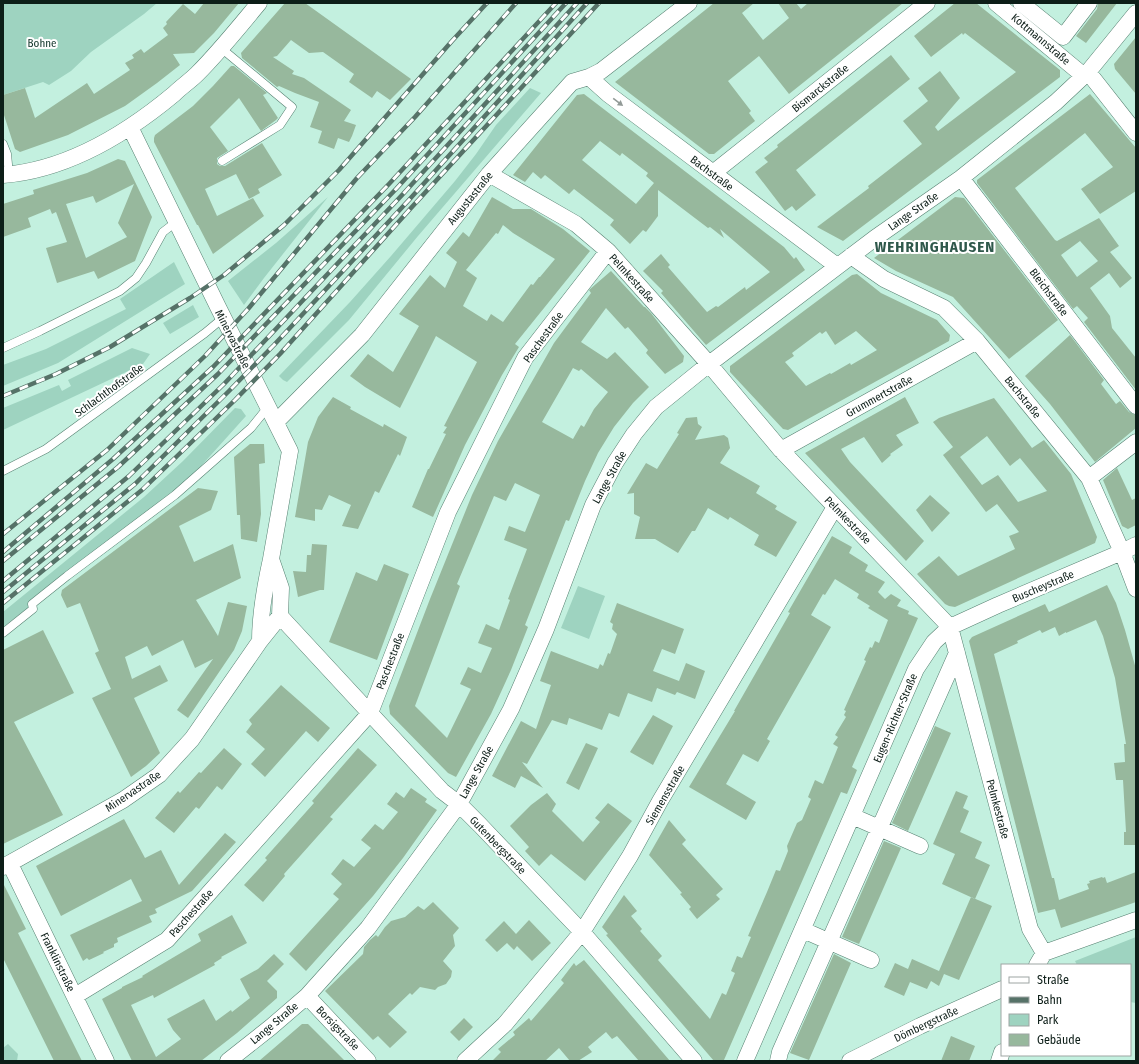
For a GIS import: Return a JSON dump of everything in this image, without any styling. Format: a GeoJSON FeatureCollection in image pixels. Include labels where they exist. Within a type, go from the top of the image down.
{"type":"FeatureCollection","features":[{"type":"Feature","properties":{"kind":"street"},"geometry":{"type":"LineString","coordinates":[[5,175],[36,170],[66,160],[110,139],[130,126],[162,103],[196,75],[259,3]]}},
{"type":"Feature","properties":{"kind":"street","name":"Augustastraße"},"geometry":{"type":"LineString","coordinates":[[276,422],[362,335],[489,174],[572,82],[601,71],[689,3]]}},
{"type":"Feature","properties":{"kind":"street","name":"Bismarckstraße"},"geometry":{"type":"LineString","coordinates":[[713,173],[927,3]]}},
{"type":"Feature","properties":{"kind":"street","name":"Kottmannstraße"},"geometry":{"type":"LineString","coordinates":[[996,3],[1082,72],[1136,133]]}},
{"type":"Feature","properties":{"kind":"street"},"geometry":{"type":"LineString","coordinates":[[1021,3],[1063,37],[1089,3]]}},
{"type":"Feature","properties":{"kind":"street","name":"Lange Straße"},"geometry":{"type":"LineString","coordinates":[[228,1061],[307,996],[368,928],[458,804],[511,708],[546,629],[593,505],[614,463],[634,434],[656,407],[709,364],[837,266],[961,178],[1056,102],[1136,12]]}},
{"type":"Feature","properties":{"kind":"street","name":"Bachstraße"},"geometry":{"type":"LineString","coordinates":[[588,77],[608,94],[837,266]]}},
{"type":"Feature","properties":{"kind":"street","name":"Minervastraße"},"geometry":{"type":"LineString","coordinates":[[130,126],[223,318],[290,451],[271,559],[266,579],[261,615],[260,641]]}},
{"type":"Feature","properties":{"kind":"street","name":"Pelmkestraße"},"geometry":{"type":"LineString","coordinates":[[489,174],[576,224],[608,251],[709,364],[781,450],[950,627],[1030,930],[1040,959]]}},
{"type":"Feature","properties":{"kind":"street","name":"Bleichstraße"},"geometry":{"type":"LineString","coordinates":[[961,178],[1136,406]]}},
{"type":"Feature","properties":{"kind":"street","name":"Paschestraße"},"geometry":{"type":"LineString","coordinates":[[75,996],[167,940],[370,713],[448,512],[525,358],[608,251]]}},
{"type":"Feature","properties":{"kind":"street","name":"Bachstraße"},"geometry":{"type":"LineString","coordinates":[[851,256],[884,279],[944,308],[977,341],[1089,478],[1129,549],[1136,589]]}},
{"type":"Feature","properties":{"kind":"street","name":"Grummertstraße"},"geometry":{"type":"LineString","coordinates":[[781,450],[977,341]]}},
{"type":"Feature","properties":{"kind":"street"},"geometry":{"type":"LineString","coordinates":[[1089,478],[1136,442]]}},
{"type":"Feature","properties":{"kind":"street","name":"Siemensstraße"},"geometry":{"type":"LineString","coordinates":[[465,1061],[505,1024],[582,932],[630,856],[660,801],[835,507]]}},
{"type":"Feature","properties":{"kind":"street","name":"Buscheystraße"},"geometry":{"type":"LineString","coordinates":[[950,627],[1129,549]]}},
{"type":"Feature","properties":{"kind":"street","name":"Minervastraße"},"geometry":{"type":"LineString","coordinates":[[6,866],[123,800],[159,775],[192,739],[260,641],[280,616],[281,588],[271,559]]}},
{"type":"Feature","properties":{"kind":"street","name":"Gutenbergstraße"},"geometry":{"type":"LineString","coordinates":[[280,616],[442,791],[458,804],[582,932],[694,1061]]}},
{"type":"Feature","properties":{"kind":"street","name":"Eugen-Richter-Straße"},"geometry":{"type":"LineString","coordinates":[[745,1061],[916,669],[934,642],[950,627]]}},
{"type":"Feature","properties":{"kind":"street"},"geometry":{"type":"LineString","coordinates":[[779,1056],[828,942],[957,653]]}},
{"type":"Feature","properties":{"kind":"street"},"geometry":{"type":"LineString","coordinates":[[852,816],[920,846]]}},
{"type":"Feature","properties":{"kind":"street","name":"Franklinstraße"},"geometry":{"type":"LineString","coordinates":[[6,866],[75,996],[106,1061]]}},
{"type":"Feature","properties":{"kind":"street"},"geometry":{"type":"LineString","coordinates":[[1040,959],[1136,920]]}},
{"type":"Feature","properties":{"kind":"street"},"geometry":{"type":"LineString","coordinates":[[803,930],[871,960]]}},
{"type":"Feature","properties":{"kind":"street","name":"Dömbergstraße"},"geometry":{"type":"LineString","coordinates":[[850,1061],[920,1026],[1001,989]]}},
{"type":"Feature","properties":{"kind":"street","name":"Borsigstraße"},"geometry":{"type":"LineString","coordinates":[[307,996],[368,1061]]}},
{"type":"Feature","properties":{"kind":"lane"},"geometry":{"type":"LineString","coordinates":[[221,48],[292,107],[280,126],[222,161]]}},
{"type":"Feature","properties":{"kind":"lane"},"geometry":{"type":"LineString","coordinates":[[3,144],[7,154],[5,175]]}},
{"type":"Feature","properties":{"kind":"lane"},"geometry":{"type":"LineString","coordinates":[[3,348],[120,291],[141,273],[163,232],[176,222]]}},
{"type":"Feature","properties":{"kind":"lane","name":"Schlachthofstraße"},"geometry":{"type":"LineString","coordinates":[[3,471],[46,449],[206,333],[223,318]]}},
{"type":"Feature","properties":{"kind":"lane"},"geometry":{"type":"LineString","coordinates":[[3,633],[33,609],[32,604],[175,495],[251,428],[268,407]]}},
{"type":"Feature","properties":{"kind":"green space","name":"Bohne"},"geometry":{"type":"Polygon","coordinates":[[[3,3],[157,3],[91,52],[71,71],[49,85],[43,82],[3,95],[3,3]]]}},
{"type":"Feature","properties":{"kind":"green space"},"geometry":{"type":"Polygon","coordinates":[[[530,88],[541,93],[418,236],[349,320],[287,382],[283,380],[279,376],[350,302],[391,256],[455,181],[496,125],[530,88]]]}},
{"type":"Feature","properties":{"kind":"green space"},"geometry":{"type":"Polygon","coordinates":[[[328,197],[244,305],[228,281],[276,243],[328,197]]]}},
{"type":"Feature","properties":{"kind":"green space"},"geometry":{"type":"Polygon","coordinates":[[[174,262],[185,284],[58,363],[3,386],[3,365],[46,349],[126,309],[120,299],[174,262]]]}},
{"type":"Feature","properties":{"kind":"green space"},"geometry":{"type":"Polygon","coordinates":[[[193,305],[199,317],[170,334],[163,323],[193,305]]]}},
{"type":"Feature","properties":{"kind":"green space"},"geometry":{"type":"Polygon","coordinates":[[[132,348],[150,354],[143,364],[3,430],[3,408],[59,385],[62,391],[71,386],[68,380],[132,348]]]}},
{"type":"Feature","properties":{"kind":"green space"},"geometry":{"type":"Polygon","coordinates":[[[235,408],[241,409],[246,416],[175,495],[3,627],[3,612],[144,497],[183,461],[235,408]]]}},
{"type":"Feature","properties":{"kind":"green space"},"geometry":{"type":"Polygon","coordinates":[[[578,586],[605,596],[589,639],[561,628],[578,586]]]}},
{"type":"Feature","properties":{"kind":"green space"},"geometry":{"type":"Polygon","coordinates":[[[1136,937],[1136,1003],[1131,1002],[1131,964],[1076,964],[1075,961],[1136,937]]]}},
{"type":"Feature","properties":{"kind":"green space"},"geometry":{"type":"Polygon","coordinates":[[[8,1044],[18,1054],[17,1061],[3,1061],[3,1048],[8,1044]]]}},
{"type":"Feature","properties":{"kind":"building"},"geometry":{"type":"Polygon","coordinates":[[[204,3],[239,3],[214,33],[194,53],[173,54],[180,65],[125,106],[68,135],[20,152],[15,149],[3,112],[3,95],[25,88],[35,118],[87,83],[94,94],[130,70],[125,63],[134,58],[132,55],[141,49],[144,53],[168,35],[163,28],[167,24],[166,22],[183,4],[195,14],[204,3]]]}},
{"type":"Feature","properties":{"kind":"building"},"geometry":{"type":"Polygon","coordinates":[[[285,3],[305,3],[411,79],[390,100],[377,91],[372,98],[349,82],[354,74],[323,52],[309,53],[291,40],[277,56],[273,57],[294,71],[292,74],[304,78],[351,110],[344,121],[356,125],[352,136],[349,142],[338,138],[334,149],[318,143],[322,131],[310,127],[319,102],[279,86],[277,87],[242,58],[241,53],[285,3]]]}},
{"type":"Feature","properties":{"kind":"building"},"geometry":{"type":"Polygon","coordinates":[[[714,3],[754,3],[742,13],[763,40],[789,18],[778,3],[796,3],[801,9],[808,3],[903,3],[789,94],[759,56],[728,81],[751,111],[749,113],[755,121],[714,154],[709,154],[615,82],[714,3]]]}},
{"type":"Feature","properties":{"kind":"building"},"geometry":{"type":"Polygon","coordinates":[[[955,3],[976,3],[1060,70],[1060,77],[843,241],[817,227],[869,188],[868,186],[922,144],[903,121],[928,101],[918,88],[940,71],[960,98],[935,127],[938,131],[1016,72],[965,33],[963,35],[962,33],[931,57],[914,36],[955,3]]]}},
{"type":"Feature","properties":{"kind":"building"},"geometry":{"type":"Polygon","coordinates":[[[1098,3],[1117,3],[1086,43],[1076,36],[1097,9],[1098,3]]]}},
{"type":"Feature","properties":{"kind":"building"},"geometry":{"type":"Polygon","coordinates":[[[1136,37],[1136,94],[1115,69],[1114,64],[1136,37]]]}},
{"type":"Feature","properties":{"kind":"building"},"geometry":{"type":"Polygon","coordinates":[[[891,55],[910,79],[796,170],[816,195],[796,211],[792,206],[785,211],[755,172],[768,162],[764,158],[778,147],[777,145],[891,55]]]}},
{"type":"Feature","properties":{"kind":"building"},"geometry":{"type":"Polygon","coordinates":[[[231,66],[234,66],[267,93],[263,95],[278,118],[261,131],[239,98],[210,127],[228,151],[217,158],[217,164],[220,166],[225,166],[262,143],[282,175],[258,189],[260,193],[249,199],[236,174],[205,189],[217,216],[253,198],[264,216],[213,254],[154,142],[154,138],[155,135],[193,106],[231,66]]]}},
{"type":"Feature","properties":{"kind":"building"},"geometry":{"type":"Polygon","coordinates":[[[584,94],[784,247],[794,259],[796,257],[805,270],[706,345],[661,293],[663,291],[643,271],[661,254],[670,265],[668,267],[707,312],[716,306],[718,307],[745,287],[746,290],[770,272],[720,229],[724,238],[710,227],[708,228],[658,190],[658,216],[646,232],[643,230],[630,244],[610,225],[614,220],[574,189],[569,194],[545,175],[541,179],[533,172],[525,182],[513,175],[577,95],[584,94]],[[600,141],[582,160],[636,204],[654,183],[646,176],[648,173],[622,153],[620,156],[600,141]]]}},
{"type":"Feature","properties":{"kind":"building"},"geometry":{"type":"Polygon","coordinates":[[[1090,94],[1136,148],[1136,191],[1100,214],[1081,189],[1113,167],[1085,133],[1015,188],[1055,240],[1057,241],[1099,218],[1119,246],[1110,252],[1132,278],[1120,288],[1109,273],[1090,288],[1110,316],[1112,328],[1136,358],[1136,390],[1084,322],[1088,318],[1077,306],[1073,309],[977,183],[977,180],[1090,94]],[[1080,241],[1061,255],[1077,277],[1098,261],[1080,241]]]}},
{"type":"Feature","properties":{"kind":"building"},"geometry":{"type":"Polygon","coordinates":[[[118,159],[125,161],[152,217],[135,261],[98,279],[94,271],[57,283],[46,248],[67,242],[56,212],[52,214],[50,209],[28,218],[31,227],[3,237],[3,204],[34,194],[33,190],[87,173],[118,159]],[[134,184],[96,203],[93,196],[66,204],[86,258],[127,237],[118,223],[134,184]]]}},
{"type":"Feature","properties":{"kind":"building"},"geometry":{"type":"Polygon","coordinates":[[[492,197],[513,209],[531,209],[563,229],[590,251],[515,344],[519,347],[502,375],[465,445],[433,517],[412,507],[428,469],[446,434],[443,433],[447,427],[444,426],[477,362],[436,336],[400,408],[350,376],[368,354],[393,372],[419,326],[399,314],[430,275],[445,288],[457,262],[446,253],[463,232],[469,237],[492,197]],[[503,225],[498,234],[496,233],[466,270],[477,278],[463,306],[487,321],[491,314],[503,322],[531,284],[533,285],[555,259],[513,233],[503,225]]]}},
{"type":"Feature","properties":{"kind":"building"},"geometry":{"type":"Polygon","coordinates":[[[955,197],[964,198],[1058,320],[1009,359],[953,297],[896,271],[874,258],[955,197]]]}},
{"type":"Feature","properties":{"kind":"building"},"geometry":{"type":"Polygon","coordinates":[[[611,271],[651,313],[684,356],[683,362],[665,374],[646,353],[648,350],[628,327],[625,329],[606,308],[581,342],[607,359],[615,352],[649,387],[633,403],[614,427],[598,453],[569,521],[566,520],[525,625],[528,627],[511,670],[491,714],[456,777],[448,773],[390,714],[389,706],[472,495],[498,441],[554,343],[591,293],[589,290],[611,271]],[[573,368],[542,422],[573,439],[581,425],[584,427],[594,409],[608,392],[581,369],[579,371],[573,368]],[[515,483],[506,501],[494,496],[457,584],[460,586],[415,706],[447,738],[471,689],[460,684],[468,667],[481,673],[492,648],[478,643],[486,624],[499,630],[510,600],[508,599],[527,549],[504,540],[509,526],[525,532],[540,495],[515,483]]]}},
{"type":"Feature","properties":{"kind":"building"},"geometry":{"type":"Polygon","coordinates":[[[857,274],[881,293],[937,320],[950,335],[949,341],[788,430],[783,429],[730,372],[730,366],[852,275],[857,274]],[[826,331],[822,334],[820,332],[792,353],[794,356],[785,362],[806,386],[850,363],[851,365],[877,350],[856,331],[835,345],[826,331]]]}},
{"type":"Feature","properties":{"kind":"building"},"geometry":{"type":"Polygon","coordinates":[[[1070,335],[1104,380],[1101,384],[1116,404],[1120,401],[1129,412],[1136,415],[1136,428],[1095,462],[1050,404],[1025,376],[1070,335]]]}},
{"type":"Feature","properties":{"kind":"building"},"geometry":{"type":"Polygon","coordinates":[[[333,397],[351,407],[350,409],[383,427],[384,424],[407,437],[400,456],[398,454],[379,493],[375,491],[358,529],[342,526],[351,505],[329,495],[322,510],[315,509],[315,521],[295,517],[308,442],[318,417],[333,397]]]}},
{"type":"Feature","properties":{"kind":"building"},"geometry":{"type":"Polygon","coordinates":[[[905,397],[919,423],[896,435],[903,445],[890,454],[891,455],[882,463],[864,437],[841,449],[850,462],[924,541],[906,561],[805,453],[905,397]]]}},
{"type":"Feature","properties":{"kind":"building"},"geometry":{"type":"Polygon","coordinates":[[[994,398],[1032,448],[1044,440],[1071,474],[1097,537],[1095,543],[955,607],[945,604],[917,574],[939,556],[958,576],[1015,549],[1009,536],[1019,532],[997,504],[986,512],[943,455],[953,447],[933,422],[939,418],[994,398]],[[987,436],[960,457],[982,485],[998,475],[1018,502],[1047,491],[1020,458],[1010,466],[987,436]]]}},
{"type":"Feature","properties":{"kind":"building"},"geometry":{"type":"Polygon","coordinates":[[[697,417],[698,424],[702,427],[695,440],[724,435],[728,438],[730,448],[720,463],[760,486],[756,493],[777,506],[775,509],[797,522],[776,557],[754,545],[759,535],[730,517],[728,520],[708,508],[695,531],[692,531],[678,553],[655,539],[635,539],[640,517],[634,514],[634,493],[627,494],[646,463],[657,469],[679,434],[677,433],[686,418],[697,417]]]}},
{"type":"Feature","properties":{"kind":"building"},"geometry":{"type":"Polygon","coordinates":[[[250,444],[264,444],[265,463],[259,464],[261,514],[257,542],[241,539],[240,515],[237,515],[234,457],[250,444]]]}},
{"type":"Feature","properties":{"kind":"building"},"geometry":{"type":"Polygon","coordinates":[[[1117,468],[1132,500],[1136,498],[1136,525],[1128,529],[1122,526],[1103,480],[1117,468]]]}},
{"type":"Feature","properties":{"kind":"building"},"geometry":{"type":"Polygon","coordinates":[[[198,488],[218,491],[211,510],[179,526],[194,562],[233,544],[241,578],[196,600],[218,636],[228,602],[247,606],[242,631],[234,650],[188,718],[177,710],[213,659],[195,668],[183,640],[152,656],[147,646],[125,657],[132,679],[160,665],[168,681],[134,698],[160,753],[131,777],[92,698],[111,689],[95,653],[99,651],[80,603],[67,608],[61,595],[62,590],[198,488]]]}},
{"type":"Feature","properties":{"kind":"building"},"geometry":{"type":"Polygon","coordinates":[[[930,495],[950,513],[932,532],[916,510],[930,495]]]}},
{"type":"Feature","properties":{"kind":"building"},"geometry":{"type":"Polygon","coordinates":[[[832,536],[852,547],[849,553],[868,565],[865,571],[885,582],[878,592],[885,599],[891,594],[901,600],[897,606],[909,611],[908,614],[918,618],[852,767],[857,770],[847,794],[841,792],[724,1060],[714,1061],[606,935],[608,934],[602,927],[624,895],[637,911],[631,916],[642,929],[640,931],[662,956],[658,960],[710,1019],[722,993],[726,995],[735,973],[731,971],[737,956],[742,958],[751,937],[748,936],[776,870],[780,871],[788,851],[787,846],[797,823],[802,820],[811,799],[808,797],[815,780],[823,784],[838,747],[833,744],[838,737],[835,735],[846,717],[844,715],[846,711],[844,710],[866,661],[864,660],[870,647],[872,648],[875,641],[879,643],[888,620],[868,608],[870,606],[857,598],[859,594],[835,579],[825,595],[823,594],[811,615],[831,627],[767,739],[770,741],[758,762],[743,754],[726,784],[756,802],[746,820],[689,787],[735,711],[790,613],[788,612],[832,536]]]}},
{"type":"Feature","properties":{"kind":"building"},"geometry":{"type":"Polygon","coordinates":[[[312,544],[327,545],[324,590],[298,597],[293,571],[306,572],[307,555],[311,555],[312,544]]]}},
{"type":"Feature","properties":{"kind":"building"},"geometry":{"type":"Polygon","coordinates":[[[384,564],[409,574],[377,660],[329,642],[356,572],[377,581],[384,564]]]}},
{"type":"Feature","properties":{"kind":"building"},"geometry":{"type":"Polygon","coordinates":[[[1107,585],[1116,603],[1136,669],[1136,845],[1124,845],[1124,832],[1126,832],[1123,780],[1116,780],[1114,763],[1125,762],[1124,744],[1126,744],[1115,678],[1103,636],[1096,620],[1059,636],[1055,627],[1042,633],[1040,630],[1017,641],[1018,643],[994,654],[1059,900],[1089,889],[1087,884],[1090,883],[1089,881],[1105,877],[1107,883],[1136,872],[1136,902],[1061,928],[1055,909],[1038,913],[969,641],[972,637],[1045,604],[1049,612],[1107,585]]]}},
{"type":"Feature","properties":{"kind":"building"},"geometry":{"type":"Polygon","coordinates":[[[617,603],[684,629],[675,654],[662,649],[653,671],[679,681],[686,663],[705,671],[695,699],[677,692],[675,695],[657,688],[652,702],[628,693],[619,717],[609,713],[602,730],[569,718],[567,725],[552,720],[527,764],[522,762],[543,788],[521,776],[515,788],[492,776],[521,721],[536,729],[551,685],[540,681],[551,651],[598,669],[600,664],[603,666],[608,653],[610,654],[617,634],[612,629],[613,624],[610,622],[617,603]]]}},
{"type":"Feature","properties":{"kind":"building"},"geometry":{"type":"Polygon","coordinates":[[[43,630],[74,693],[14,722],[63,815],[3,844],[3,650],[43,630]]]}},
{"type":"Feature","properties":{"kind":"building"},"geometry":{"type":"Polygon","coordinates":[[[281,685],[330,728],[318,742],[306,731],[265,777],[251,764],[265,749],[246,732],[252,724],[249,720],[281,685]]]}},
{"type":"Feature","properties":{"kind":"building"},"geometry":{"type":"Polygon","coordinates":[[[653,715],[673,726],[653,765],[630,752],[653,715]]]}},
{"type":"Feature","properties":{"kind":"building"},"geometry":{"type":"Polygon","coordinates":[[[935,726],[951,733],[908,831],[892,823],[935,726]]]}},
{"type":"Feature","properties":{"kind":"building"},"geometry":{"type":"Polygon","coordinates":[[[586,743],[598,748],[579,790],[566,783],[586,743]]]}},
{"type":"Feature","properties":{"kind":"building"},"geometry":{"type":"Polygon","coordinates":[[[224,748],[242,764],[222,790],[217,786],[199,809],[196,807],[174,833],[155,818],[178,791],[180,793],[224,748]]]}},
{"type":"Feature","properties":{"kind":"building"},"geometry":{"type":"Polygon","coordinates":[[[358,748],[377,765],[330,817],[333,819],[284,874],[285,876],[263,902],[244,885],[267,860],[265,858],[314,803],[312,801],[358,748]]]}},
{"type":"Feature","properties":{"kind":"building"},"geometry":{"type":"Polygon","coordinates":[[[411,788],[427,799],[425,802],[437,810],[403,858],[373,896],[306,971],[289,954],[339,899],[333,894],[342,884],[331,874],[343,859],[354,867],[371,848],[361,840],[375,824],[383,830],[398,812],[387,804],[396,792],[404,798],[411,788]]]}},
{"type":"Feature","properties":{"kind":"building"},"geometry":{"type":"Polygon","coordinates":[[[956,791],[968,796],[963,808],[969,811],[960,832],[982,842],[975,858],[990,865],[975,899],[942,884],[955,854],[933,844],[956,791]]]}},
{"type":"Feature","properties":{"kind":"building"},"geometry":{"type":"Polygon","coordinates":[[[547,793],[556,804],[552,811],[583,842],[600,822],[595,818],[608,803],[632,821],[585,881],[551,854],[539,866],[525,851],[529,847],[510,826],[531,805],[547,793]]]}},
{"type":"Feature","properties":{"kind":"building"},"geometry":{"type":"Polygon","coordinates":[[[124,819],[145,858],[161,850],[179,885],[225,833],[236,842],[192,891],[155,909],[157,913],[149,916],[152,922],[117,938],[118,942],[114,944],[114,947],[89,960],[87,958],[83,961],[70,935],[142,901],[131,879],[61,916],[36,866],[124,819]]]}},
{"type":"Feature","properties":{"kind":"building"},"geometry":{"type":"Polygon","coordinates":[[[669,820],[686,840],[682,844],[723,889],[716,895],[720,899],[697,919],[689,909],[691,907],[680,894],[682,893],[649,855],[669,820]]]}},
{"type":"Feature","properties":{"kind":"building"},"geometry":{"type":"Polygon","coordinates":[[[884,841],[901,848],[859,944],[842,937],[884,841]]]}},
{"type":"Feature","properties":{"kind":"building"},"geometry":{"type":"Polygon","coordinates":[[[3,883],[26,929],[18,933],[82,1061],[54,1061],[3,958],[3,883]]]}},
{"type":"Feature","properties":{"kind":"building"},"geometry":{"type":"Polygon","coordinates":[[[971,897],[992,906],[959,980],[944,974],[939,986],[931,981],[927,989],[910,982],[904,996],[884,987],[895,963],[908,969],[912,959],[939,971],[971,897]]]}},
{"type":"Feature","properties":{"kind":"building"},"geometry":{"type":"Polygon","coordinates":[[[433,902],[459,928],[453,935],[455,946],[443,961],[452,971],[451,977],[446,984],[435,990],[420,987],[412,995],[410,993],[388,1014],[407,1032],[390,1048],[378,1036],[373,1040],[325,991],[363,954],[364,947],[376,935],[378,937],[391,921],[405,917],[418,906],[424,910],[433,902]]]}},
{"type":"Feature","properties":{"kind":"building"},"geometry":{"type":"Polygon","coordinates":[[[232,915],[247,943],[221,957],[222,958],[214,963],[215,965],[154,998],[153,995],[131,1005],[156,1057],[181,1039],[173,1030],[167,1019],[204,999],[216,1021],[231,1010],[232,1012],[250,998],[240,979],[258,969],[274,954],[284,964],[267,981],[277,991],[277,998],[237,1033],[201,1061],[132,1061],[102,999],[143,977],[142,976],[201,941],[198,934],[232,915]]]}},
{"type":"Feature","properties":{"kind":"building"},"geometry":{"type":"Polygon","coordinates":[[[529,920],[551,943],[532,961],[517,946],[514,950],[507,943],[497,952],[485,940],[504,921],[516,934],[529,920]]]}},
{"type":"Feature","properties":{"kind":"building"},"geometry":{"type":"Polygon","coordinates":[[[834,954],[851,963],[809,1060],[790,1053],[834,954]]]}},
{"type":"Feature","properties":{"kind":"building"},"geometry":{"type":"Polygon","coordinates":[[[584,960],[670,1061],[639,1061],[617,1036],[612,1039],[606,1032],[588,1047],[592,1052],[578,1061],[570,1061],[559,1048],[545,1061],[492,1061],[501,1052],[498,1049],[515,1035],[513,1032],[529,1018],[531,1021],[564,983],[561,980],[574,963],[576,966],[584,960]]]}},
{"type":"Feature","properties":{"kind":"building"},"geometry":{"type":"Polygon","coordinates":[[[464,1018],[473,1027],[459,1041],[450,1032],[464,1018]]]}},
{"type":"Feature","properties":{"kind":"building"},"geometry":{"type":"Polygon","coordinates":[[[302,1024],[308,1024],[345,1061],[259,1061],[302,1024]]]}},
{"type":"Feature","properties":{"kind":"building"},"geometry":{"type":"Polygon","coordinates":[[[951,1036],[975,1046],[969,1061],[941,1061],[951,1036]]]}},
{"type":"Feature","properties":{"kind":"railway"},"geometry":{"type":"LineString","coordinates":[[3,396],[56,374],[110,347],[190,298],[224,275],[284,225],[339,170],[487,3]]}},
{"type":"Feature","properties":{"kind":"railway"},"geometry":{"type":"LineString","coordinates":[[3,534],[107,450],[205,356],[248,309],[357,178],[415,117],[516,3]]}},
{"type":"Feature","properties":{"kind":"railway"},"geometry":{"type":"LineString","coordinates":[[3,552],[113,459],[213,367],[389,184],[556,3]]}},
{"type":"Feature","properties":{"kind":"railway"},"geometry":{"type":"LineString","coordinates":[[3,561],[118,467],[218,374],[396,189],[566,3]]}},
{"type":"Feature","properties":{"kind":"railway"},"geometry":{"type":"LineString","coordinates":[[3,581],[129,476],[224,384],[403,194],[577,3]]}},
{"type":"Feature","properties":{"kind":"railway"},"geometry":{"type":"LineString","coordinates":[[3,592],[135,484],[229,391],[274,345],[408,201],[587,3]]}},
{"type":"Feature","properties":{"kind":"railway"},"geometry":{"type":"LineString","coordinates":[[3,603],[142,490],[235,400],[280,354],[411,208],[599,3]]}},
{"type":"Feature","properties":{"kind":"district","name":"WEHRINGHAUSEN"},"geometry":{"type":"Point","coordinates":[935,247]}}]}
